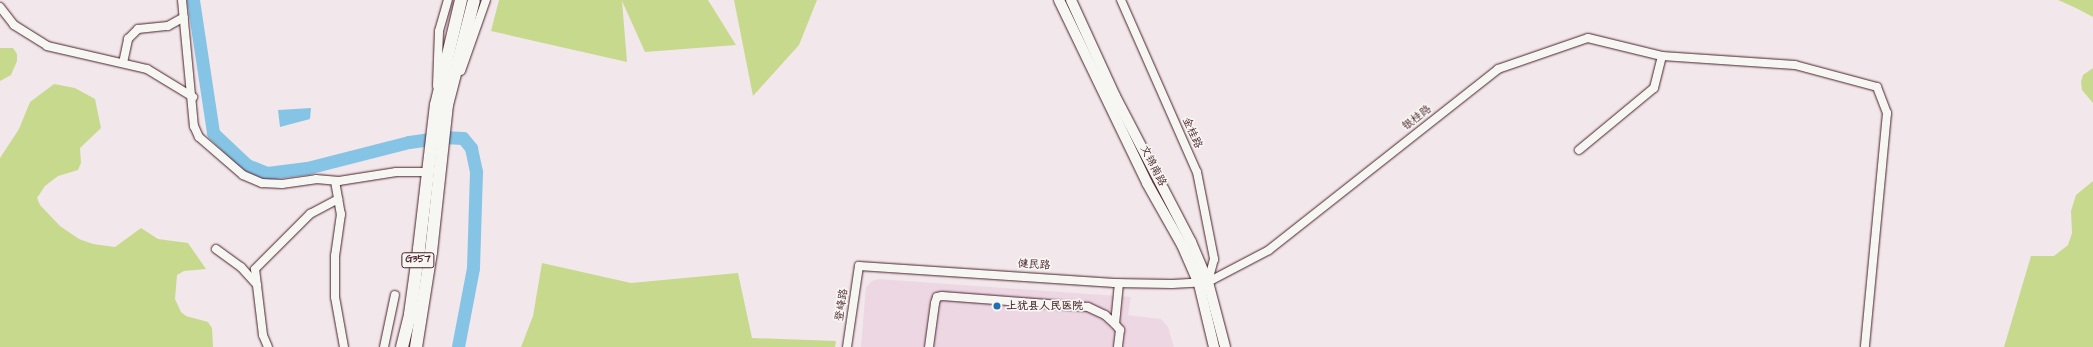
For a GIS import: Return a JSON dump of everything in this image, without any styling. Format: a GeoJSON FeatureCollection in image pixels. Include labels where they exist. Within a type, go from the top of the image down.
{"type":"FeatureCollection","features":[{"type":"Feature","properties":{"kind":"highway","name":"G357"},"geometry":{"type":"LineString","coordinates":[[402,347],[410,314],[427,172],[442,105],[461,0]]}},
{"type":"Feature","properties":{"kind":"highway","name":"G357"},"geometry":{"type":"LineString","coordinates":[[416,347],[431,252],[440,174],[442,105],[474,0]]}},
{"type":"Feature","properties":{"kind":"main road","name":"文锦南路"},"geometry":{"type":"LineString","coordinates":[[1059,0],[1106,101],[1203,283],[1214,347]]}},
{"type":"Feature","properties":{"kind":"main road","name":"文锦南路"},"geometry":{"type":"LineString","coordinates":[[1071,0],[1115,96],[1191,242],[1203,283],[1225,347]]}},
{"type":"Feature","properties":{"kind":"street"},"geometry":{"type":"LineString","coordinates":[[182,0],[193,97],[194,126],[199,137],[243,175],[262,183],[282,184],[316,179],[336,181],[396,172],[427,172]]}},
{"type":"Feature","properties":{"kind":"street"},"geometry":{"type":"LineString","coordinates":[[442,105],[439,31],[448,0]]}},
{"type":"Feature","properties":{"kind":"street"},"geometry":{"type":"LineString","coordinates":[[442,105],[486,0]]}},
{"type":"Feature","properties":{"kind":"street","name":"金桂路"},"geometry":{"type":"LineString","coordinates":[[1121,0],[1197,172],[1214,259],[1203,283]]}},
{"type":"Feature","properties":{"kind":"street"},"geometry":{"type":"LineString","coordinates":[[0,7],[14,25],[47,46],[147,69],[193,97]]}},
{"type":"Feature","properties":{"kind":"street"},"geometry":{"type":"LineString","coordinates":[[123,63],[128,39],[138,29],[168,26],[184,17]]}},
{"type":"Feature","properties":{"kind":"street","name":"银桂路"},"geometry":{"type":"LineString","coordinates":[[1203,283],[1269,250],[1498,69],[1588,38],[1662,56],[1795,65],[1877,87],[1887,113],[1865,347]]}},
{"type":"Feature","properties":{"kind":"street"},"geometry":{"type":"LineString","coordinates":[[1579,150],[1654,88],[1662,56]]}},
{"type":"Feature","properties":{"kind":"street"},"geometry":{"type":"LineString","coordinates":[[336,181],[341,214],[337,231],[334,282],[344,347]]}},
{"type":"Feature","properties":{"kind":"street"},"geometry":{"type":"LineString","coordinates":[[268,347],[263,335],[255,269],[310,214],[338,199]]}},
{"type":"Feature","properties":{"kind":"street"},"geometry":{"type":"LineString","coordinates":[[216,249],[241,267],[257,285]]}},
{"type":"Feature","properties":{"kind":"street","name":"健民路"},"geometry":{"type":"LineString","coordinates":[[859,266],[1119,283],[1203,283]]}},
{"type":"Feature","properties":{"kind":"street","name":"登峰路"},"geometry":{"type":"LineString","coordinates":[[847,347],[859,266]]}},
{"type":"Feature","properties":{"kind":"street"},"geometry":{"type":"LineString","coordinates":[[1115,324],[1119,283]]}},
{"type":"Feature","properties":{"kind":"street"},"geometry":{"type":"LineString","coordinates":[[384,347],[395,295]]}},
{"type":"Feature","properties":{"kind":"street"},"geometry":{"type":"LineString","coordinates":[[929,347],[935,303],[937,297],[942,296],[1088,307],[1099,311],[1120,330],[1118,347]]}},
{"type":"Feature","properties":{"kind":"shaded area","name":"上犹县人民医院"},"geometry":{"type":"Polygon","coordinates":[[[878,279],[1131,297],[1128,315],[1161,319],[1168,327],[1174,347],[861,347],[866,287],[872,281],[878,279]]]}},
{"type":"Feature","properties":{"kind":"green space"},"geometry":{"type":"Polygon","coordinates":[[[499,0],[708,0],[736,45],[645,52],[622,1],[627,62],[491,31],[499,0]]]}},
{"type":"Feature","properties":{"kind":"green space"},"geometry":{"type":"Polygon","coordinates":[[[734,0],[817,0],[799,45],[753,96],[734,0]]]}},
{"type":"Feature","properties":{"kind":"green space"},"geometry":{"type":"Polygon","coordinates":[[[2058,0],[2093,0],[2093,17],[2076,8],[2058,0]]]}},
{"type":"Feature","properties":{"kind":"green space"},"geometry":{"type":"Polygon","coordinates":[[[0,48],[13,48],[17,54],[17,61],[11,75],[0,81],[0,48]]]}},
{"type":"Feature","properties":{"kind":"green space"},"geometry":{"type":"Polygon","coordinates":[[[2093,68],[2093,103],[2082,90],[2081,82],[2083,75],[2093,68]]]}},
{"type":"Feature","properties":{"kind":"green space"},"geometry":{"type":"Polygon","coordinates":[[[54,84],[75,88],[95,99],[101,128],[80,148],[81,163],[78,170],[58,176],[45,186],[37,198],[40,205],[60,226],[79,239],[93,244],[115,247],[141,228],[158,239],[188,243],[206,269],[184,271],[177,275],[175,299],[181,312],[186,316],[208,322],[212,328],[213,347],[0,347],[0,158],[19,129],[30,102],[54,84]]]}},
{"type":"Feature","properties":{"kind":"green space"},"geometry":{"type":"Polygon","coordinates":[[[2093,181],[2093,347],[2004,347],[2031,256],[2054,256],[2068,245],[2072,233],[2071,211],[2076,195],[2093,181]]]}},
{"type":"Feature","properties":{"kind":"green space"},"geometry":{"type":"Polygon","coordinates":[[[542,263],[631,283],[738,273],[752,338],[836,341],[835,347],[521,347],[533,316],[542,263]]]}},
{"type":"Feature","properties":{"kind":"water"},"geometry":{"type":"Polygon","coordinates":[[[311,108],[310,119],[280,127],[278,110],[311,108]]]}},
{"type":"Feature","properties":{"kind":"waterway"},"geometry":{"type":"LineString","coordinates":[[193,0],[213,133],[247,165],[267,173],[307,168],[409,142],[443,137],[463,138],[471,148],[476,172],[473,268],[458,347]]}},
{"type":"Feature","properties":{"kind":"place","name":"上犹县人民医院"},"geometry":{"type":"Point","coordinates":[997,306]}}]}
